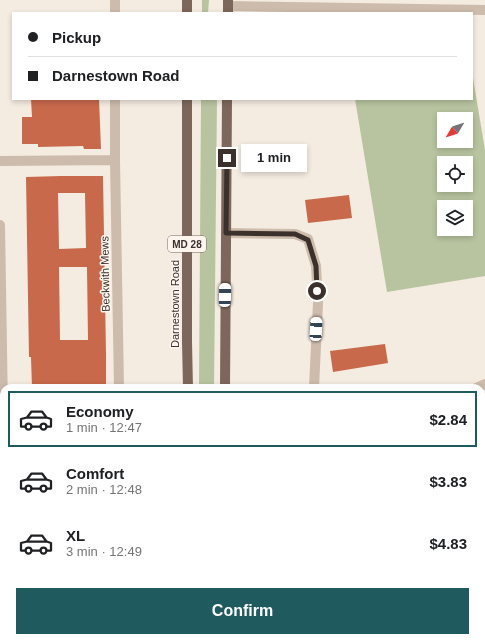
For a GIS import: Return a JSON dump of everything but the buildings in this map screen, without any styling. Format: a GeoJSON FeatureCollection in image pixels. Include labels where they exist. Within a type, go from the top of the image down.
{"type":"FeatureCollection","features":[{"type":"Feature","properties":{"kind":"main road"},"geometry":{"type":"LineString","coordinates":[[187,0],[187,12]]}},
{"type":"Feature","properties":{"kind":"main road","name":"Darnestown Road"},"geometry":{"type":"LineString","coordinates":[[187,100],[188,384]]}},
{"type":"Feature","properties":{"kind":"main road"},"geometry":{"type":"LineString","coordinates":[[224,384],[227,100]]}},
{"type":"Feature","properties":{"kind":"street"},"geometry":{"type":"LineString","coordinates":[[115,0],[115,12]]}},
{"type":"Feature","properties":{"kind":"street"},"geometry":{"type":"LineString","coordinates":[[228,6],[485,10]]}},
{"type":"Feature","properties":{"kind":"street","name":"Beckwith Mews"},"geometry":{"type":"LineString","coordinates":[[115,100],[119,384]]}},
{"type":"Feature","properties":{"kind":"street"},"geometry":{"type":"LineString","coordinates":[[0,161],[115,160]]}},
{"type":"Feature","properties":{"kind":"street"},"geometry":{"type":"LineString","coordinates":[[0,225],[1,378]]}},
{"type":"Feature","properties":{"kind":"street"},"geometry":{"type":"LineString","coordinates":[[226,233],[295,234],[308,240],[316,266],[318,303],[314,384]]}},
{"type":"Feature","properties":{"kind":"green space"},"geometry":{"type":"Polygon","coordinates":[[[202,0],[209,0],[208,12],[202,12],[202,0]]]}},
{"type":"Feature","properties":{"kind":"green space"},"geometry":{"type":"Polygon","coordinates":[[[473,78],[485,150],[485,276],[387,292],[355,100],[473,100],[473,78]]]}},
{"type":"Feature","properties":{"kind":"green space"},"geometry":{"type":"Polygon","coordinates":[[[201,100],[217,100],[214,384],[199,384],[201,100]]]}},
{"type":"Feature","properties":{"kind":"route"},"geometry":{"type":"LineString","coordinates":[[227,158],[226,233],[295,234],[308,240],[316,266],[317,291]]}}]}
